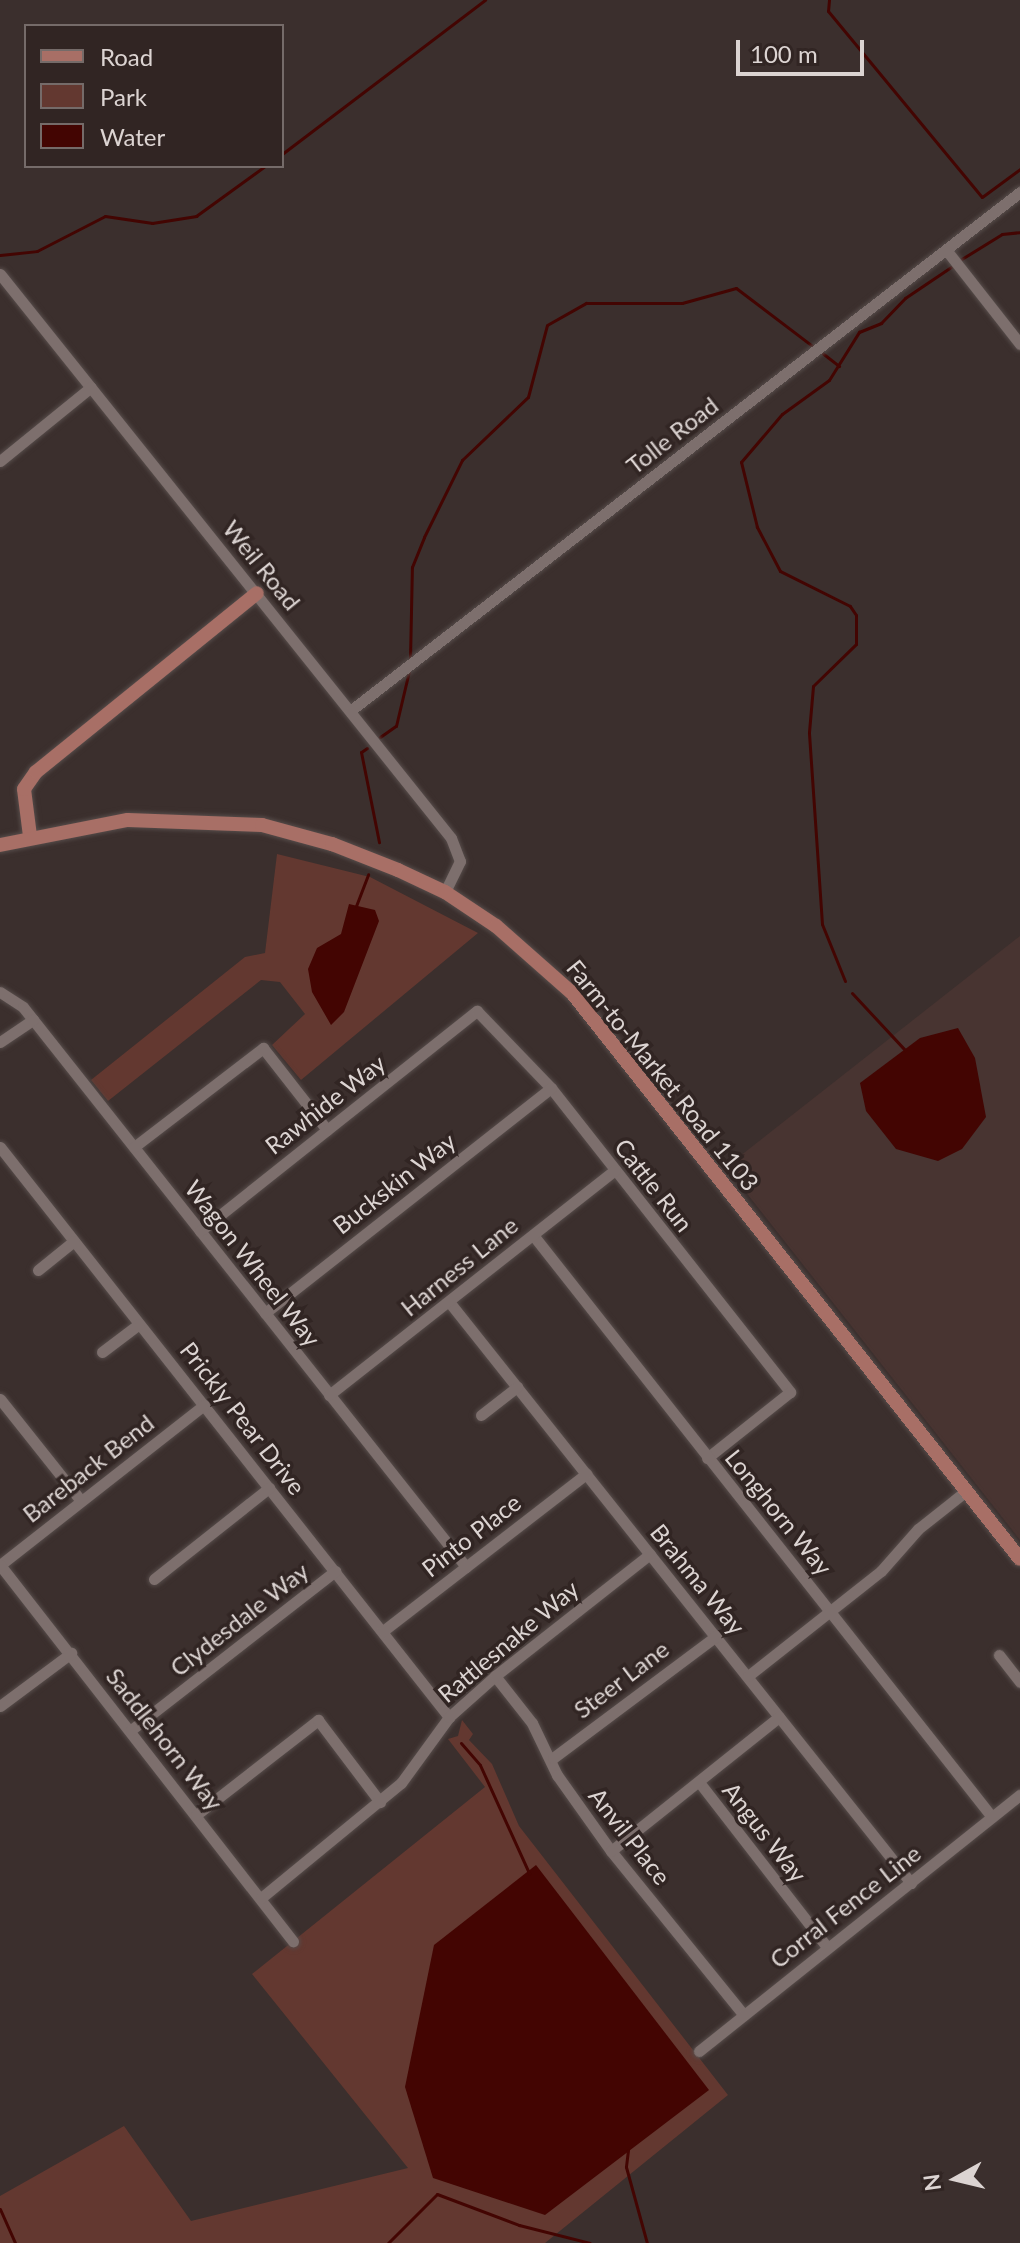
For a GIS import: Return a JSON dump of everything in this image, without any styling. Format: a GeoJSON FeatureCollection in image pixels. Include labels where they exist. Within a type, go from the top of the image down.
{"type":"FeatureCollection","features":[{"type":"Feature","properties":{"kind":"main road"},"geometry":{"type":"LineString","coordinates":[[30,836],[24,789],[36,772],[257,593]]}},
{"type":"Feature","properties":{"kind":"main road","name":"Farm-to-Market Road 1103"},"geometry":{"type":"LineString","coordinates":[[0,845],[30,836],[128,820],[262,825],[356,852],[445,892],[536,958],[573,994],[1020,1559]]}},
{"type":"Feature","properties":{"kind":"street","name":"Tolle Road"},"geometry":{"type":"LineString","coordinates":[[350,711],[1020,192]]}},
{"type":"Feature","properties":{"kind":"street"},"geometry":{"type":"LineString","coordinates":[[947,251],[1020,344]]}},
{"type":"Feature","properties":{"kind":"street","name":"Weil Road"},"geometry":{"type":"LineString","coordinates":[[0,274],[257,593],[458,850],[457,871],[445,892]]}},
{"type":"Feature","properties":{"kind":"street"},"geometry":{"type":"LineString","coordinates":[[0,461],[91,387]]}},
{"type":"Feature","properties":{"kind":"street","name":"Wagon Wheel Way"},"geometry":{"type":"LineString","coordinates":[[0,992],[33,1020],[466,1567]]}},
{"type":"Feature","properties":{"kind":"street","name":"Cattle Run"},"geometry":{"type":"LineString","coordinates":[[477,1011],[551,1088],[790,1392],[707,1458]]}},
{"type":"Feature","properties":{"kind":"street","name":"Rawhide Way"},"geometry":{"type":"LineString","coordinates":[[200,1231],[477,1011]]}},
{"type":"Feature","properties":{"kind":"street"},"geometry":{"type":"LineString","coordinates":[[0,1042],[33,1020]]}},
{"type":"Feature","properties":{"kind":"street"},"geometry":{"type":"LineString","coordinates":[[134,1147],[263,1048],[327,1130]]}},
{"type":"Feature","properties":{"kind":"street","name":"Buckskin Way"},"geometry":{"type":"LineString","coordinates":[[265,1313],[551,1088]]}},
{"type":"Feature","properties":{"kind":"street","name":"Prickly Pear Drive"},"geometry":{"type":"LineString","coordinates":[[2,1154],[449,1717]]}},
{"type":"Feature","properties":{"kind":"street","name":"Harness Lane"},"geometry":{"type":"LineString","coordinates":[[329,1395],[450,1303],[615,1170]]}},
{"type":"Feature","properties":{"kind":"street","name":"Longhorn Way"},"geometry":{"type":"LineString","coordinates":[[533,1235],[992,1817]]}},
{"type":"Feature","properties":{"kind":"street"},"geometry":{"type":"LineString","coordinates":[[38,1270],[74,1241]]}},
{"type":"Feature","properties":{"kind":"street","name":"Brahma Way"},"geometry":{"type":"LineString","coordinates":[[450,1303],[911,1883]]}},
{"type":"Feature","properties":{"kind":"street"},"geometry":{"type":"LineString","coordinates":[[102,1352],[139,1324]]}},
{"type":"Feature","properties":{"kind":"street"},"geometry":{"type":"LineString","coordinates":[[481,1415],[517,1387]]}},
{"type":"Feature","properties":{"kind":"street"},"geometry":{"type":"LineString","coordinates":[[0,1399],[81,1501]]}},
{"type":"Feature","properties":{"kind":"street","name":"Bareback Bend"},"geometry":{"type":"LineString","coordinates":[[0,1565],[204,1405]]}},
{"type":"Feature","properties":{"kind":"street","name":"Pinto Place"},"geometry":{"type":"LineString","coordinates":[[383,1631],[586,1474]]}},
{"type":"Feature","properties":{"kind":"street"},"geometry":{"type":"LineString","coordinates":[[154,1579],[269,1488]]}},
{"type":"Feature","properties":{"kind":"street"},"geometry":{"type":"LineString","coordinates":[[748,1676],[881,1571],[918,1529],[966,1491]]}},
{"type":"Feature","properties":{"kind":"street","name":"Rattlesnake Way"},"geometry":{"type":"LineString","coordinates":[[261,1898],[401,1783],[449,1717],[495,1676],[650,1554]]}},
{"type":"Feature","properties":{"kind":"street","name":"Saddlehorn Way"},"geometry":{"type":"LineString","coordinates":[[0,1565],[293,1942]]}},
{"type":"Feature","properties":{"kind":"street","name":"Clydesdale Way"},"geometry":{"type":"LineString","coordinates":[[131,1730],[335,1571]]}},
{"type":"Feature","properties":{"kind":"street","name":"Steer Lane"},"geometry":{"type":"LineString","coordinates":[[553,1758],[716,1636]]}},
{"type":"Feature","properties":{"kind":"street"},"geometry":{"type":"LineString","coordinates":[[0,1706],[71,1653]]}},
{"type":"Feature","properties":{"kind":"street"},"geometry":{"type":"LineString","coordinates":[[999,1655],[1020,1682]]}},
{"type":"Feature","properties":{"kind":"street","name":"Anvil Place"},"geometry":{"type":"LineString","coordinates":[[495,1676],[553,1758],[557,1775],[611,1851],[744,2015]]}},
{"type":"Feature","properties":{"kind":"street"},"geometry":{"type":"LineString","coordinates":[[611,1851],[779,1717]]}},
{"type":"Feature","properties":{"kind":"street"},"geometry":{"type":"LineString","coordinates":[[196,1815],[318,1720],[380,1802]]}},
{"type":"Feature","properties":{"kind":"street","name":"Angus Way"},"geometry":{"type":"LineString","coordinates":[[699,1782],[827,1947]]}},
{"type":"Feature","properties":{"kind":"street","name":"Corral Fence Line"},"geometry":{"type":"LineString","coordinates":[[699,2051],[1020,1795]]}},
{"type":"Feature","properties":{"kind":"shaded area"},"geometry":{"type":"Polygon","coordinates":[[[1020,936],[1020,1540],[726,1167],[1020,936]]]}},
{"type":"Feature","properties":{"kind":"green space"},"geometry":{"type":"Polygon","coordinates":[[[277,854],[370,877],[478,933],[301,1080],[272,1045],[305,1014],[280,982],[261,980],[108,1101],[91,1080],[245,957],[265,953],[277,854]]]}},
{"type":"Feature","properties":{"kind":"green space"},"geometry":{"type":"Polygon","coordinates":[[[462,1720],[473,1734],[469,1740],[492,1764],[519,1826],[728,2095],[545,2243],[0,2243],[0,2196],[124,2126],[191,2221],[408,2168],[252,1974],[485,1787],[448,1739],[458,1736],[462,1720]]]}},
{"type":"Feature","properties":{"kind":"water"},"geometry":{"type":"Polygon","coordinates":[[[349,904],[375,910],[379,921],[344,1012],[331,1025],[312,992],[308,969],[317,948],[341,934],[349,904]]]}},
{"type":"Feature","properties":{"kind":"water"},"geometry":{"type":"Polygon","coordinates":[[[958,1028],[975,1058],[986,1117],[962,1149],[938,1161],[896,1149],[866,1111],[860,1083],[920,1038],[958,1028]]]}},
{"type":"Feature","properties":{"kind":"water"},"geometry":{"type":"Polygon","coordinates":[[[536,1865],[709,2090],[545,2215],[433,2178],[405,2087],[434,1945],[536,1865]]]}},
{"type":"Feature","properties":{"kind":"waterway"},"geometry":{"type":"LineString","coordinates":[[284,152],[485,0]]}},
{"type":"Feature","properties":{"kind":"waterway"},"geometry":{"type":"LineString","coordinates":[[829,0],[828,11],[982,197],[1020,169]]}},
{"type":"Feature","properties":{"kind":"waterway"},"geometry":{"type":"LineString","coordinates":[[0,255],[37,251],[105,216],[152,223],[196,216],[262,168]]}},
{"type":"Feature","properties":{"kind":"waterway"},"geometry":{"type":"LineString","coordinates":[[960,260],[1002,234],[1020,232]]}},
{"type":"Feature","properties":{"kind":"waterway"},"geometry":{"type":"LineString","coordinates":[[845,981],[822,924],[809,732],[813,686],[856,644],[856,615],[850,606],[780,571],[757,527],[741,462],[782,414],[829,380],[859,332],[881,323],[905,298],[954,265]]}},
{"type":"Feature","properties":{"kind":"waterway"},"geometry":{"type":"LineString","coordinates":[[410,659],[412,567],[424,537],[462,460],[528,397],[547,325],[586,303],[682,303],[736,288],[815,348]]}},
{"type":"Feature","properties":{"kind":"waterway"},"geometry":{"type":"LineString","coordinates":[[821,352],[839,366]]}},
{"type":"Feature","properties":{"kind":"waterway"},"geometry":{"type":"LineString","coordinates":[[380,737],[396,726],[409,671]]}},
{"type":"Feature","properties":{"kind":"waterway"},"geometry":{"type":"LineString","coordinates":[[367,748],[361,752],[379,842]]}},
{"type":"Feature","properties":{"kind":"waterway"},"geometry":{"type":"LineString","coordinates":[[356,906],[368,874]]}},
{"type":"Feature","properties":{"kind":"waterway"},"geometry":{"type":"LineString","coordinates":[[852,993],[905,1050]]}},
{"type":"Feature","properties":{"kind":"waterway"},"geometry":{"type":"LineString","coordinates":[[461,1743],[480,1765],[529,1873]]}},
{"type":"Feature","properties":{"kind":"waterway"},"geometry":{"type":"LineString","coordinates":[[628,2150],[626,2167],[647,2243]]}},
{"type":"Feature","properties":{"kind":"waterway"},"geometry":{"type":"LineString","coordinates":[[388,2243],[437,2194],[519,2225],[590,2243]]}},
{"type":"Feature","properties":{"kind":"waterway"},"geometry":{"type":"LineString","coordinates":[[0,2209],[15,2243]]}}]}
